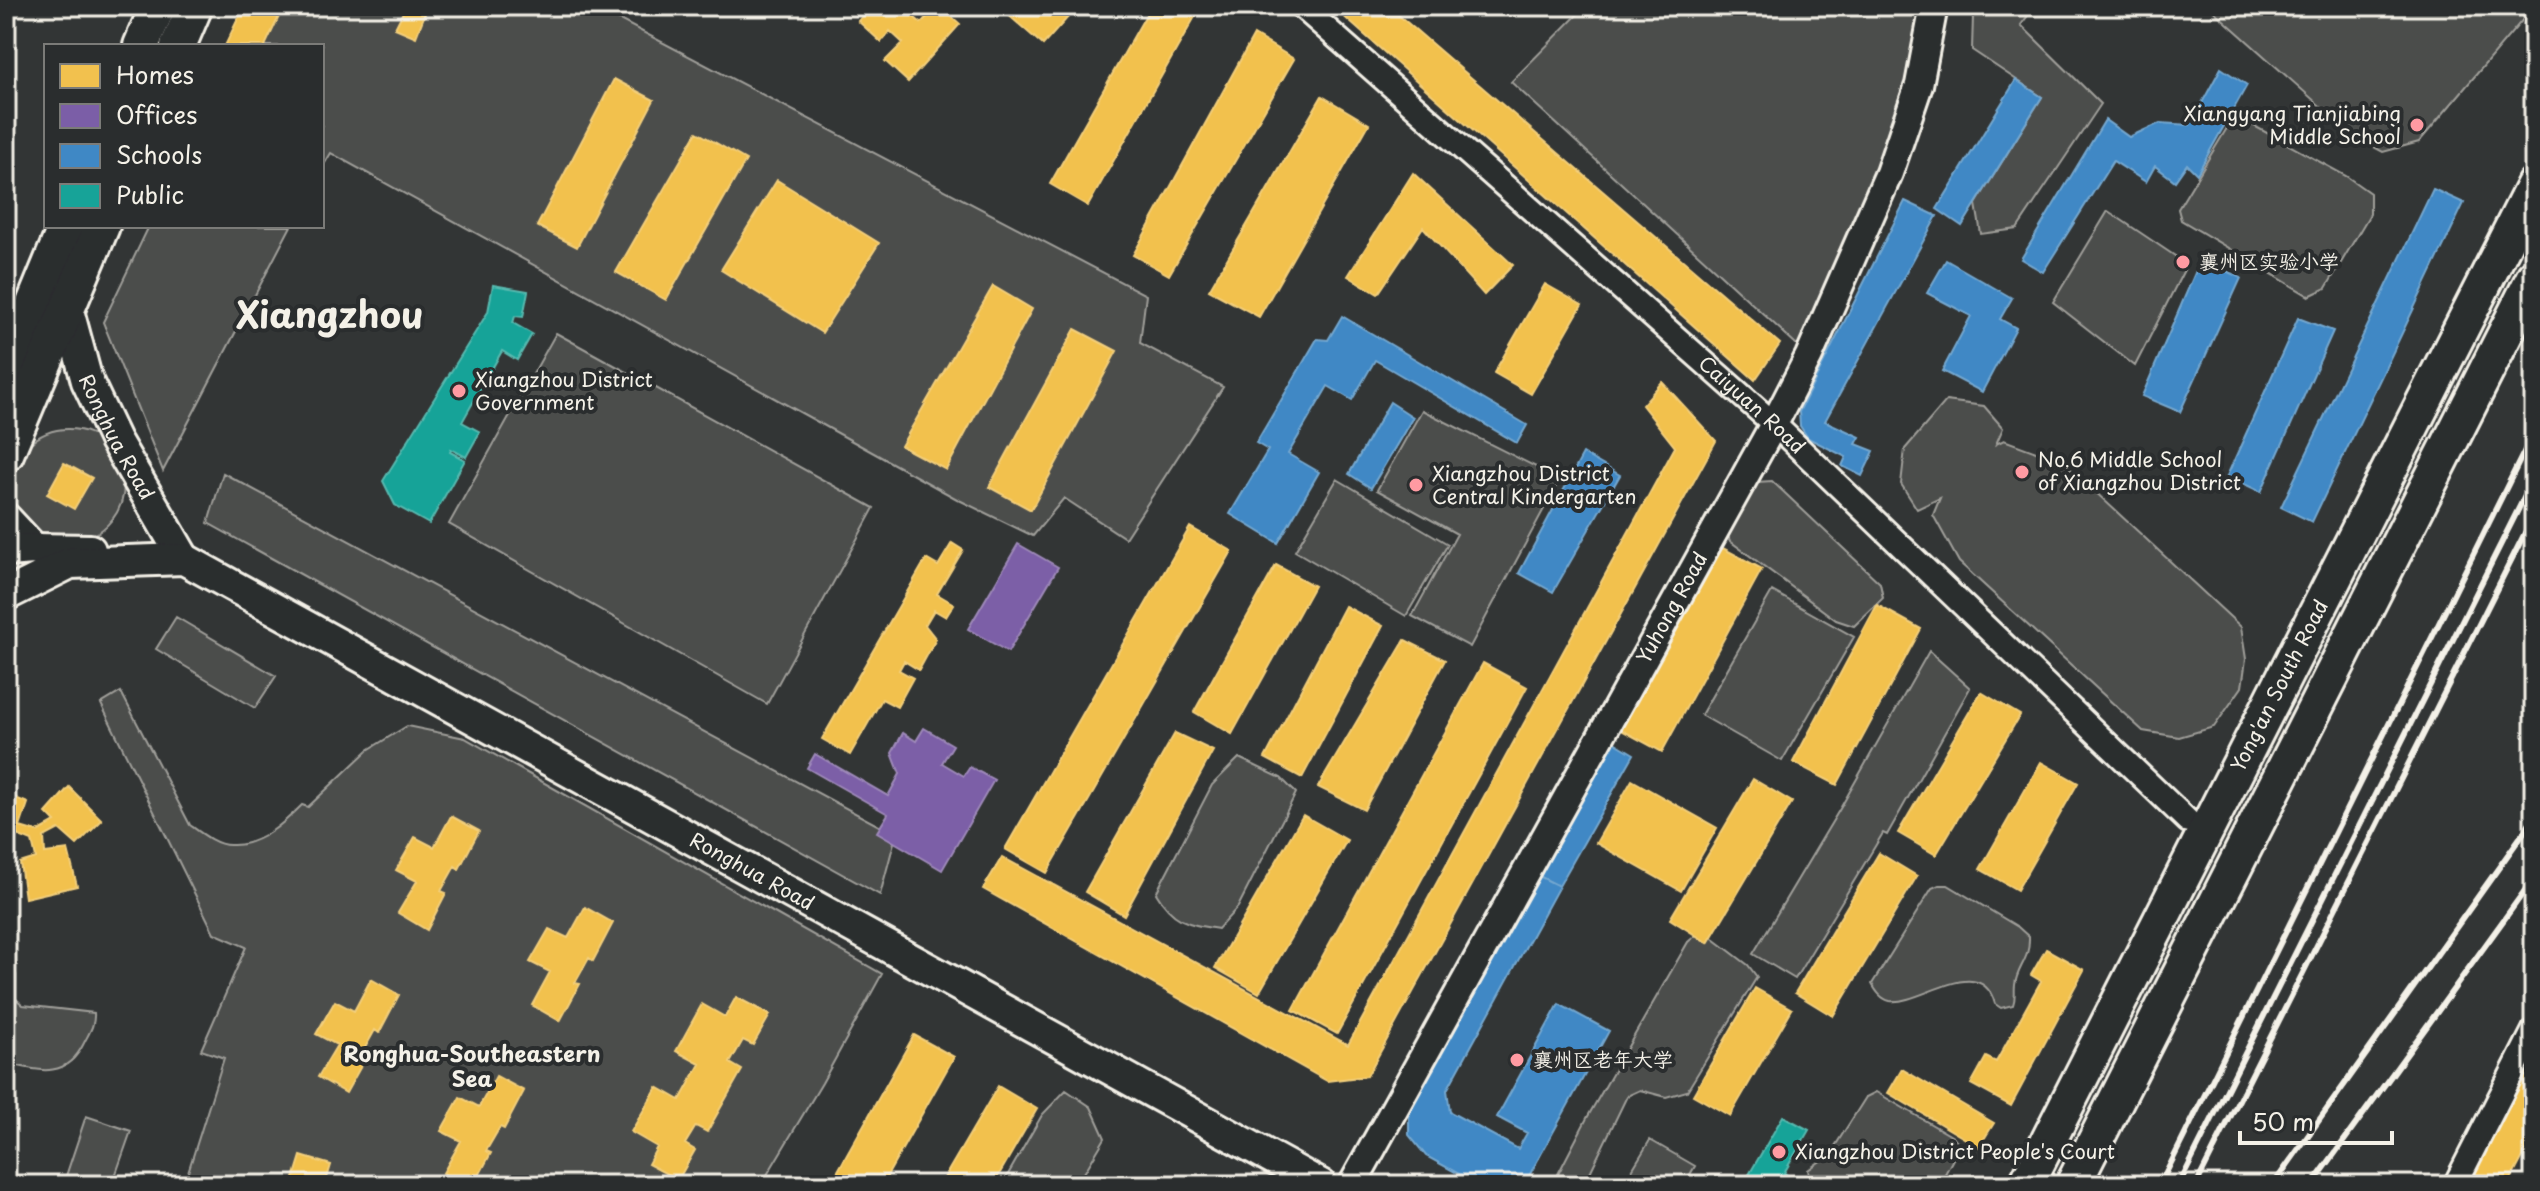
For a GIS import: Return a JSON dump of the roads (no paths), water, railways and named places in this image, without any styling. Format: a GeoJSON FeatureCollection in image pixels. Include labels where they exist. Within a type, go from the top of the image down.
{"type":"FeatureCollection","features":[{"type":"Feature","properties":{"kind":"main road"},"geometry":{"type":"LineString","coordinates":[[142,44],[158,6]]}},
{"type":"Feature","properties":{"kind":"main road"},"geometry":{"type":"LineString","coordinates":[[179,44],[195,6]]}},
{"type":"Feature","properties":{"kind":"main road","name":"Yong'an South Road"},"geometry":{"type":"LineString","coordinates":[[2026,1185],[2534,185]]}},
{"type":"Feature","properties":{"kind":"main road"},"geometry":{"type":"LineString","coordinates":[[6,372],[65,228]]}},
{"type":"Feature","properties":{"kind":"main road"},"geometry":{"type":"LineString","coordinates":[[6,454],[101,228]]}},
{"type":"Feature","properties":{"kind":"main road","name":"Yong'an South Road"},"geometry":{"type":"LineString","coordinates":[[2073,1185],[2534,277]]}},
{"type":"Feature","properties":{"kind":"main road","name":"Ronghua Road"},"geometry":{"type":"LineString","coordinates":[[67,307],[87,381],[115,440],[184,559],[1321,1185]]}},
{"type":"Feature","properties":{"kind":"main road"},"geometry":{"type":"LineString","coordinates":[[6,519],[20,550]]}},
{"type":"Feature","properties":{"kind":"main road"},"geometry":{"type":"LineString","coordinates":[[20,550],[70,549],[184,559]]}},
{"type":"Feature","properties":{"kind":"main road"},"geometry":{"type":"LineString","coordinates":[[20,550],[70,563],[184,559]]}},
{"type":"Feature","properties":{"kind":"main road"},"geometry":{"type":"LineString","coordinates":[[6,595],[70,563]]}},
{"type":"Feature","properties":{"kind":"street","name":"Caiyuan Road"},"geometry":{"type":"LineString","coordinates":[[1301,6],[1774,424],[2188,821]]}},
{"type":"Feature","properties":{"kind":"street","name":"Yuhong Road"},"geometry":{"type":"LineString","coordinates":[[1352,1185],[1809,356],[1889,173],[1919,85],[1934,6]]}},
{"type":"Feature","properties":{"kind":"street"},"geometry":{"type":"LineString","coordinates":[[2455,1185],[2534,1030]]}},
{"type":"Feature","properties":{"kind":"railway"},"geometry":{"type":"LineString","coordinates":[[2160,1185],[2534,432]]}},
{"type":"Feature","properties":{"kind":"railway"},"geometry":{"type":"LineString","coordinates":[[2179,1185],[2534,478]]}},
{"type":"Feature","properties":{"kind":"railway"},"geometry":{"type":"LineString","coordinates":[[2196,1185],[2534,515]]}},
{"type":"Feature","properties":{"kind":"railway"},"geometry":{"type":"LineString","coordinates":[[2273,1185],[2534,818]]}},
{"type":"Feature","properties":{"kind":"railway"},"geometry":{"type":"LineString","coordinates":[[2312,1185],[2534,878]]}},
{"type":"Feature","properties":{"kind":"place","name":"Xiangyang Tianjiabing Middle School"},"geometry":{"type":"Point","coordinates":[2417,125]}},
{"type":"Feature","properties":{"kind":"place","name":"襄州区实验小学"},"geometry":{"type":"Point","coordinates":[2183,262]}},
{"type":"Feature","properties":{"kind":"place","name":"Xiangzhou District Government"},"geometry":{"type":"Point","coordinates":[459,391]}},
{"type":"Feature","properties":{"kind":"place","name":"No.6 Middle School of Xiangzhou District"},"geometry":{"type":"Point","coordinates":[2022,472]}},
{"type":"Feature","properties":{"kind":"place","name":"Xiangzhou District Central Kindergarten"},"geometry":{"type":"Point","coordinates":[1416,485]}},
{"type":"Feature","properties":{"kind":"place","name":"襄州区老年大学"},"geometry":{"type":"Point","coordinates":[1517,1060]}},
{"type":"Feature","properties":{"kind":"place","name":"Xiangzhou District People's Court"},"geometry":{"type":"Point","coordinates":[1779,1152]}},
{"type":"Feature","properties":{"kind":"district","name":"Xiangzhou"},"geometry":{"type":"Point","coordinates":[330,315]}},
{"type":"Feature","properties":{"kind":"district","name":"Ronghua-Southeastern Sea"},"geometry":{"type":"Point","coordinates":[472,1066]}}]}
